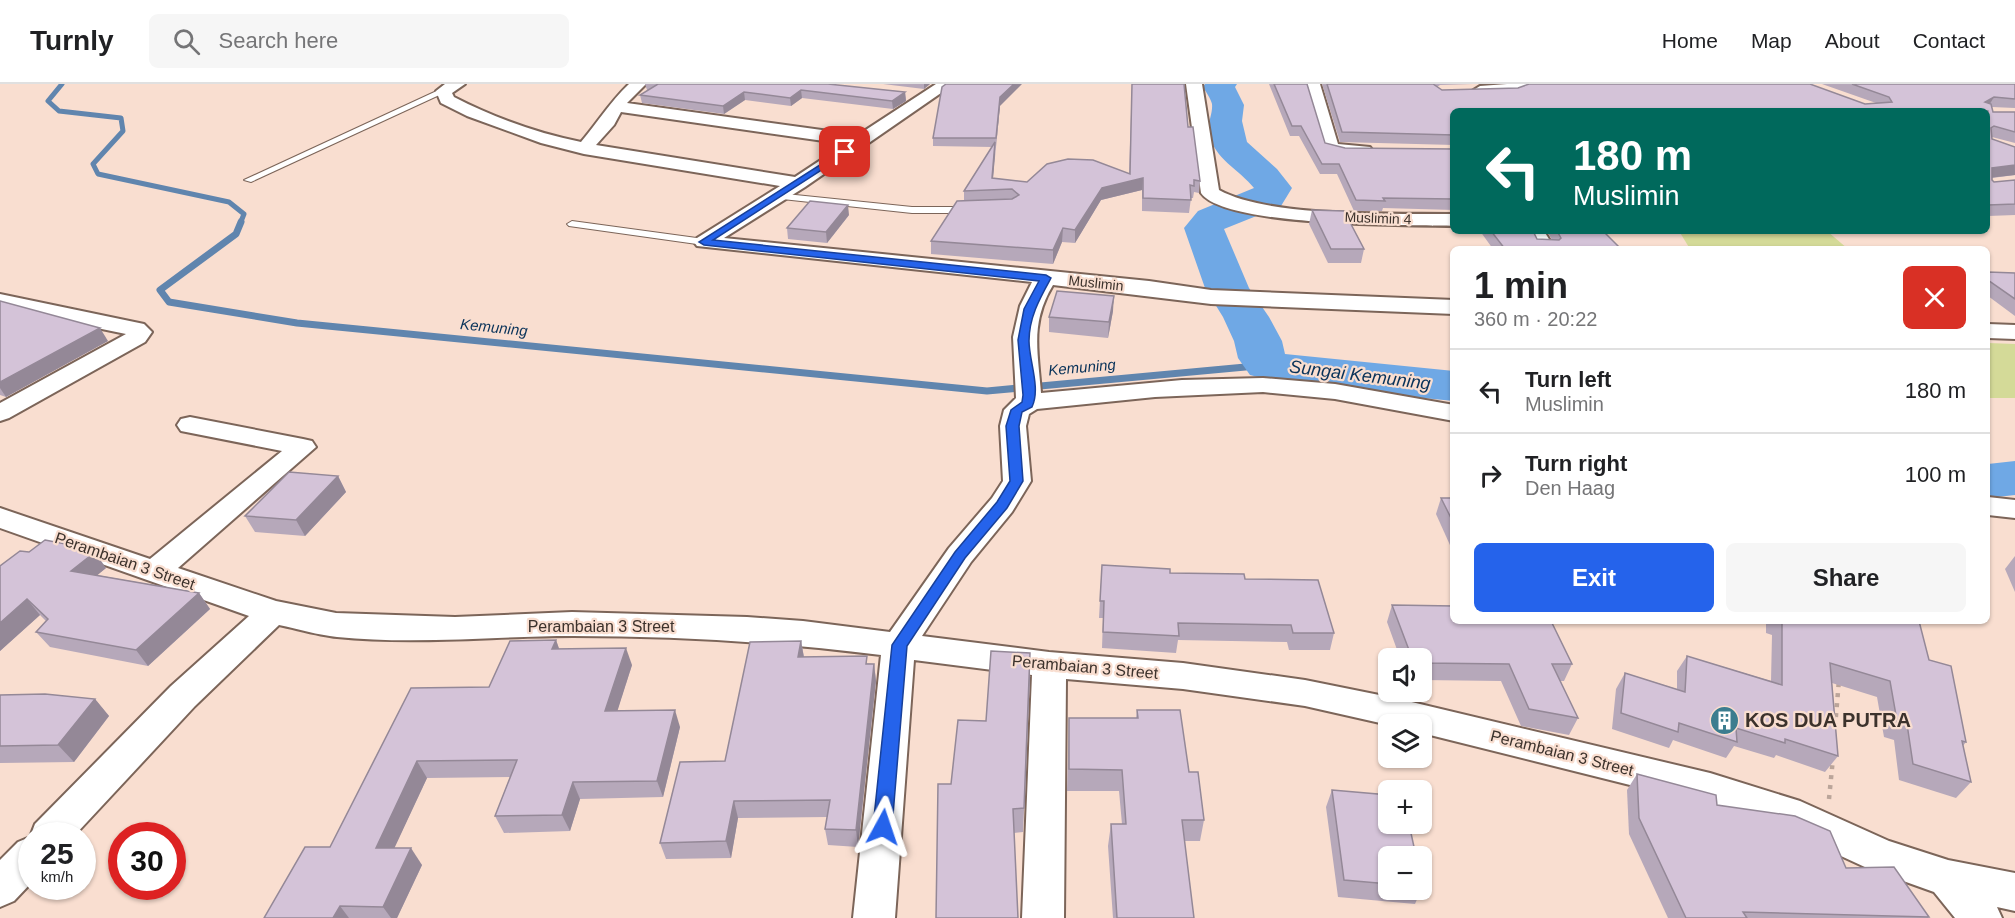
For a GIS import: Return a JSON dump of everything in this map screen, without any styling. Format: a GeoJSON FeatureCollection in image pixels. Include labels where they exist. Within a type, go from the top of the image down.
{"type":"FeatureCollection","features":[{"type":"Feature","properties":{"kind":"street"},"geometry":{"type":"LineString","coordinates":[[584,149],[608,121],[615,106],[638,84]]}},
{"type":"Feature","properties":{"kind":"street"},"geometry":{"type":"LineString","coordinates":[[704,242],[798,183],[946,84]]}},
{"type":"Feature","properties":{"kind":"street","name":"Muslimin 4"},"geometry":{"type":"LineString","coordinates":[[1194,84],[1210,194],[1218,200],[1263,209],[1351,217],[1450,220]]}},
{"type":"Feature","properties":{"kind":"street"},"geometry":{"type":"LineString","coordinates":[[1312,84],[1330,147],[1343,151],[1376,152]]}},
{"type":"Feature","properties":{"kind":"street"},"geometry":{"type":"LineString","coordinates":[[1463,91],[1515,90],[1521,86],[1563,84]]}},
{"type":"Feature","properties":{"kind":"street"},"geometry":{"type":"LineString","coordinates":[[451,87],[447,100],[494,124],[548,141],[584,149],[798,183]]}},
{"type":"Feature","properties":{"kind":"street"},"geometry":{"type":"LineString","coordinates":[[903,94],[926,96]]}},
{"type":"Feature","properties":{"kind":"street"},"geometry":{"type":"LineString","coordinates":[[615,106],[861,141]]}},
{"type":"Feature","properties":{"kind":"street","name":"Muslimin"},"geometry":{"type":"LineString","coordinates":[[704,242],[1211,297],[1450,307]]}},
{"type":"Feature","properties":{"kind":"street"},"geometry":{"type":"LineString","coordinates":[[1028,399],[1023,340],[1029,309],[1046,278]]}},
{"type":"Feature","properties":{"kind":"street"},"geometry":{"type":"LineString","coordinates":[[0,301],[136,328],[140,332],[137,337],[0,413]]}},
{"type":"Feature","properties":{"kind":"street"},"geometry":{"type":"LineString","coordinates":[[1990,331],[2015,332]]}},
{"type":"Feature","properties":{"kind":"street"},"geometry":{"type":"LineString","coordinates":[[874,918],[899,645],[960,555],[1002,505],[1017,481],[1012,426],[1017,410],[1028,399],[1172,388],[1264,385],[1356,394],[1450,412]]}},
{"type":"Feature","properties":{"kind":"street"},"geometry":{"type":"LineString","coordinates":[[155,571],[303,447],[190,425]]}},
{"type":"Feature","properties":{"kind":"street"},"geometry":{"type":"LineString","coordinates":[[1990,506],[2015,509]]}},
{"type":"Feature","properties":{"kind":"street","name":"Perambaian 3 Street"},"geometry":{"type":"LineString","coordinates":[[0,518],[37,545],[155,571],[273,612],[336,625],[455,629],[572,624],[675,626],[803,633],[1049,665],[1183,676],[1305,693],[1399,713],[1710,789],[1786,813],[1881,856],[1948,878],[2015,892]]}},
{"type":"Feature","properties":{"kind":"street"},"geometry":{"type":"LineString","coordinates":[[62,822],[183,696],[273,612]]}},
{"type":"Feature","properties":{"kind":"street"},"geometry":{"type":"LineString","coordinates":[[1043,918],[1049,665]]}},
{"type":"Feature","properties":{"kind":"street"},"geometry":{"type":"LineString","coordinates":[[0,888],[18,869]]}},
{"type":"Feature","properties":{"kind":"street"},"geometry":{"type":"LineString","coordinates":[[1948,878],[1981,918]]}},
{"type":"Feature","properties":{"kind":"lane"},"geometry":{"type":"LineString","coordinates":[[248,180],[451,87]]}},
{"type":"Feature","properties":{"kind":"lane"},"geometry":{"type":"LineString","coordinates":[[776,196],[912,210],[978,209]]}},
{"type":"Feature","properties":{"kind":"lane"},"geometry":{"type":"LineString","coordinates":[[572,224],[704,242]]}},
{"type":"Feature","properties":{"kind":"path"},"geometry":{"type":"LineString","coordinates":[[1835,729],[1839,673]]}},
{"type":"Feature","properties":{"kind":"path"},"geometry":{"type":"LineString","coordinates":[[1827,830],[1833,751]]}},
{"type":"Feature","properties":{"kind":"green space"},"geometry":{"type":"Polygon","coordinates":[[[1681,234],[1830,234],[1844,246],[1688,246],[1681,234]]]}},
{"type":"Feature","properties":{"kind":"green space"},"geometry":{"type":"Polygon","coordinates":[[[1990,343],[2015,344],[2015,398],[1990,398],[1990,343]]]}},
{"type":"Feature","properties":{"kind":"building"},"geometry":{"type":"Polygon","coordinates":[[[658,84],[828,84],[905,92],[892,101],[801,90],[790,98],[744,92],[723,106],[640,95],[658,84]]]}},
{"type":"Feature","properties":{"kind":"building"},"geometry":{"type":"Polygon","coordinates":[[[946,84],[1014,84],[1000,97],[996,138],[933,138],[942,87],[946,84]]]}},
{"type":"Feature","properties":{"kind":"building"},"geometry":{"type":"Polygon","coordinates":[[[1132,84],[1184,84],[1188,127],[1193,127],[1200,181],[1194,180],[1194,186],[1190,185],[1191,200],[1143,198],[1143,178],[1102,188],[1075,230],[1063,228],[1053,250],[931,241],[957,201],[1012,199],[1019,195],[1012,189],[964,191],[995,142],[992,178],[1027,182],[1047,164],[1068,159],[1093,160],[1130,174],[1132,84]]]}},
{"type":"Feature","properties":{"kind":"building"},"geometry":{"type":"Polygon","coordinates":[[[1274,84],[1307,84],[1325,143],[1345,148],[1450,149],[1450,199],[1356,200],[1339,164],[1322,164],[1301,126],[1292,126],[1274,84]]]}},
{"type":"Feature","properties":{"kind":"building"},"geometry":{"type":"Polygon","coordinates":[[[1327,84],[1433,84],[1442,90],[1518,88],[1529,84],[1810,84],[1865,104],[1892,102],[1889,97],[1852,84],[2015,84],[2015,99],[1994,97],[1985,102],[1991,104],[1993,112],[2015,112],[2015,132],[1994,126],[1991,128],[1992,139],[2015,147],[2015,165],[1992,168],[1992,180],[1994,182],[2015,180],[2015,204],[1990,205],[1990,108],[1450,108],[1450,135],[1342,132],[1327,84]]]}},
{"type":"Feature","properties":{"kind":"building"},"geometry":{"type":"Polygon","coordinates":[[[810,201],[848,205],[826,232],[787,228],[810,201]]]}},
{"type":"Feature","properties":{"kind":"building"},"geometry":{"type":"Polygon","coordinates":[[[1312,210],[1344,211],[1364,249],[1331,249],[1312,210]]]}},
{"type":"Feature","properties":{"kind":"building"},"geometry":{"type":"Polygon","coordinates":[[[1493,234],[1534,234],[1537,239],[1559,240],[1561,238],[1559,234],[1606,234],[1618,246],[1503,246],[1493,234]]]}},
{"type":"Feature","properties":{"kind":"building"},"geometry":{"type":"Polygon","coordinates":[[[1990,272],[2015,273],[2015,299],[1990,281],[1990,272]]]}},
{"type":"Feature","properties":{"kind":"building"},"geometry":{"type":"Polygon","coordinates":[[[1057,291],[1114,296],[1109,322],[1049,317],[1057,291]]]}},
{"type":"Feature","properties":{"kind":"building"},"geometry":{"type":"Polygon","coordinates":[[[0,301],[100,328],[0,382],[0,301]]]}},
{"type":"Feature","properties":{"kind":"building"},"geometry":{"type":"Polygon","coordinates":[[[289,472],[338,476],[296,520],[245,516],[289,472]]]}},
{"type":"Feature","properties":{"kind":"building"},"geometry":{"type":"Polygon","coordinates":[[[1441,498],[1450,498],[1450,516],[1441,498]]]}},
{"type":"Feature","properties":{"kind":"building"},"geometry":{"type":"Polygon","coordinates":[[[45,540],[95,552],[71,571],[199,593],[136,650],[36,632],[48,619],[27,599],[0,623],[0,566],[20,551],[29,552],[45,540]]]}},
{"type":"Feature","properties":{"kind":"building"},"geometry":{"type":"Polygon","coordinates":[[[1102,565],[1170,569],[1170,573],[1244,574],[1245,579],[1318,580],[1334,633],[1293,633],[1291,625],[1178,623],[1179,636],[1103,632],[1104,601],[1100,601],[1102,565]]]}},
{"type":"Feature","properties":{"kind":"building"},"geometry":{"type":"Polygon","coordinates":[[[1392,605],[1450,606],[1450,624],[1552,624],[1572,664],[1552,664],[1578,718],[1529,709],[1509,664],[1432,663],[1432,648],[1408,648],[1392,605]]]}},
{"type":"Feature","properties":{"kind":"building"},"geometry":{"type":"Polygon","coordinates":[[[1782,624],[1920,624],[1929,660],[1951,666],[1966,742],[1962,741],[1971,782],[1913,764],[1907,724],[1897,721],[1890,681],[1830,663],[1838,756],[1785,739],[1785,743],[1736,728],[1737,742],[1679,723],[1678,732],[1621,713],[1625,673],[1685,692],[1687,656],[1782,685],[1782,624]]]}},
{"type":"Feature","properties":{"kind":"building"},"geometry":{"type":"Polygon","coordinates":[[[556,640],[552,649],[626,648],[605,711],[675,710],[657,781],[573,782],[562,815],[495,816],[517,760],[417,761],[376,848],[411,848],[383,907],[340,906],[333,918],[264,918],[305,847],[330,847],[411,688],[489,687],[510,641],[556,640]]]}},
{"type":"Feature","properties":{"kind":"building"},"geometry":{"type":"Polygon","coordinates":[[[801,641],[798,657],[867,656],[866,664],[874,664],[856,830],[825,829],[830,800],[734,801],[726,841],[660,843],[680,762],[725,761],[750,642],[801,641]]]}},
{"type":"Feature","properties":{"kind":"building"},"geometry":{"type":"Polygon","coordinates":[[[991,651],[1030,653],[1024,808],[1013,809],[1018,918],[936,918],[938,784],[951,784],[958,720],[986,721],[991,651]]]}},
{"type":"Feature","properties":{"kind":"building"},"geometry":{"type":"Polygon","coordinates":[[[45,694],[95,699],[58,745],[0,746],[0,695],[45,694]]]}},
{"type":"Feature","properties":{"kind":"building"},"geometry":{"type":"Polygon","coordinates":[[[1137,710],[1180,710],[1189,772],[1198,772],[1204,820],[1182,820],[1194,918],[1117,918],[1111,824],[1126,824],[1122,770],[1069,769],[1069,718],[1138,718],[1137,710]]]}},
{"type":"Feature","properties":{"kind":"building"},"geometry":{"type":"Polygon","coordinates":[[[1637,774],[1716,795],[1717,805],[1795,816],[1830,831],[1846,868],[1894,867],[1929,917],[1743,912],[1747,918],[1686,918],[1639,818],[1637,774]]]}},
{"type":"Feature","properties":{"kind":"building"},"geometry":{"type":"Polygon","coordinates":[[[1332,790],[1378,794],[1378,834],[1411,834],[1414,846],[1378,846],[1378,883],[1344,880],[1332,790]]]}},
{"type":"Feature","properties":{"kind":"waterway","name":"Kemuning"},"geometry":{"type":"LineString","coordinates":[[62,84],[48,101],[59,111],[121,118],[123,131],[93,164],[98,174],[229,202],[244,214],[240,224]]}},
{"type":"Feature","properties":{"kind":"waterway"},"geometry":{"type":"LineString","coordinates":[[1221,84],[1219,87],[1228,105],[1225,121],[1226,134],[1237,153],[1273,188],[1268,198],[1212,219],[1204,228],[1227,288],[1246,317],[1267,365],[1290,370],[1450,386]]}},
{"type":"Feature","properties":{"kind":"waterway","name":"Kemuning"},"geometry":{"type":"LineString","coordinates":[[241,222],[236,234],[160,290],[169,302],[297,323],[987,391],[1267,365]]}},
{"type":"Feature","properties":{"kind":"waterway","name":"Sungai Kemuning"},"geometry":{"type":"LineString","coordinates":[[1990,481],[2015,478]]}},
{"type":"Feature","properties":{"kind":"place","name":"KOS DUA PUTRA"},"geometry":{"type":"Point","coordinates":[1724,720]}},
{"type":"Feature","properties":{"kind":"route"},"geometry":{"type":"LineString","coordinates":[[845,152],[704,242],[1046,278],[1029,309],[1023,340],[1029,395],[1028,404],[1017,410],[1012,426],[1017,459],[1017,481],[1002,505],[960,555],[899,645],[883,827]]}}]}
